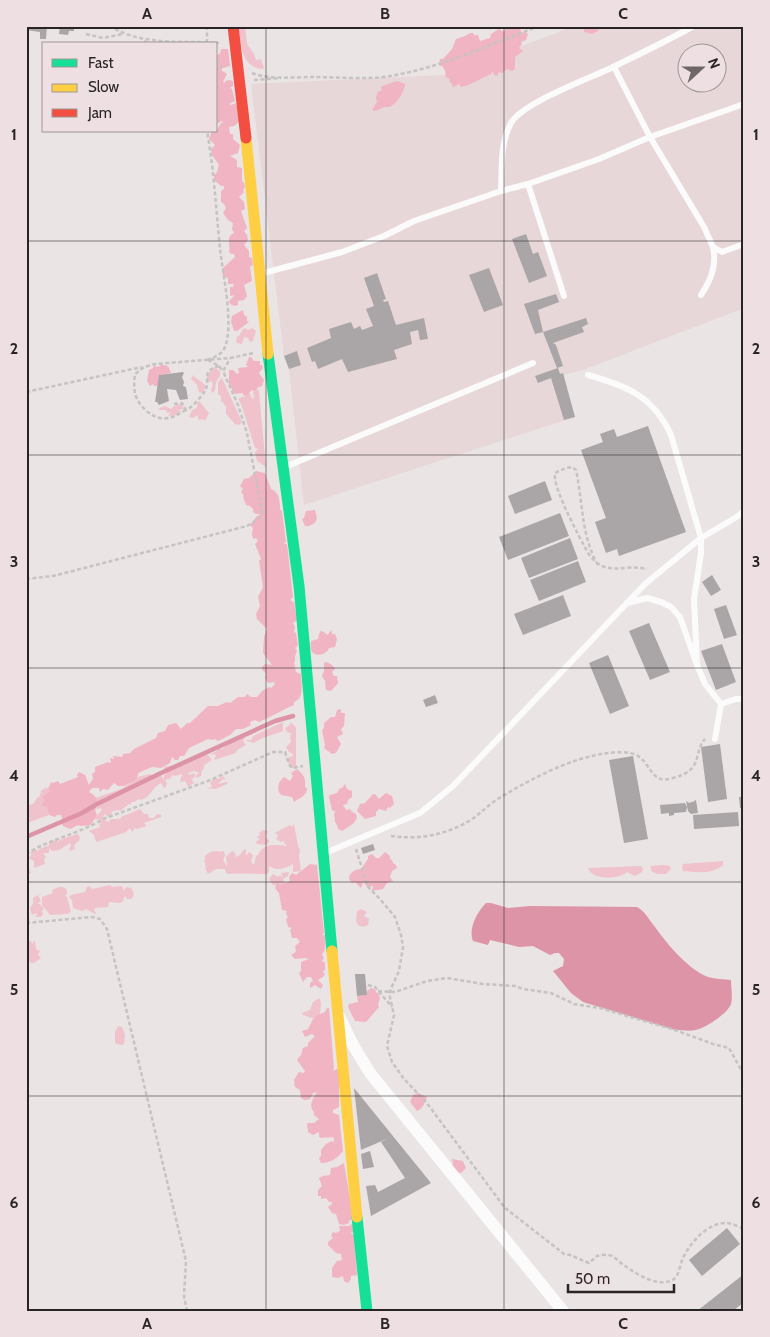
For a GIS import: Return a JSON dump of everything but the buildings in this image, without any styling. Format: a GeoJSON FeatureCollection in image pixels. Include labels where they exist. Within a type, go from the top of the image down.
{"type":"FeatureCollection","features":[{"type":"Feature","properties":{"kind":"street"},"geometry":{"type":"LineString","coordinates":[[233,26],[253,200],[259,274],[298,586],[316,764],[336,1009],[368,1311]]}},
{"type":"Feature","properties":{"kind":"street"},"geometry":{"type":"LineString","coordinates":[[336,1009],[353,1045],[370,1073],[563,1311]]}},
{"type":"Feature","properties":{"kind":"lane"},"geometry":{"type":"LineString","coordinates":[[501,190],[503,143],[512,121],[530,106],[560,90],[614,67],[694,26]]}},
{"type":"Feature","properties":{"kind":"lane"},"geometry":{"type":"LineString","coordinates":[[614,67],[650,137],[704,227],[712,247],[715,256],[712,275],[701,295]]}},
{"type":"Feature","properties":{"kind":"lane"},"geometry":{"type":"LineString","coordinates":[[740,109],[744,97]]}},
{"type":"Feature","properties":{"kind":"lane"},"geometry":{"type":"LineString","coordinates":[[259,274],[342,252],[384,236],[414,221],[501,190],[528,184],[599,159],[650,137],[740,109],[744,104]]}},
{"type":"Feature","properties":{"kind":"lane"},"geometry":{"type":"LineString","coordinates":[[528,184],[564,296]]}},
{"type":"Feature","properties":{"kind":"lane"},"geometry":{"type":"LineString","coordinates":[[712,247],[722,252],[744,244]]}},
{"type":"Feature","properties":{"kind":"lane"},"geometry":{"type":"LineString","coordinates":[[284,467],[533,363]]}},
{"type":"Feature","properties":{"kind":"lane"},"geometry":{"type":"LineString","coordinates":[[588,375],[626,387],[650,403],[667,426],[671,435],[701,538],[702,553],[694,599],[697,665]]}},
{"type":"Feature","properties":{"kind":"lane"},"geometry":{"type":"LineString","coordinates":[[324,854],[420,813],[448,790],[626,603],[657,574],[701,538],[744,511]]}},
{"type":"Feature","properties":{"kind":"lane"},"geometry":{"type":"LineString","coordinates":[[626,603],[647,598],[671,607],[680,617],[705,684],[721,704]]}},
{"type":"Feature","properties":{"kind":"lane"},"geometry":{"type":"LineString","coordinates":[[721,704],[736,699],[744,699]]}},
{"type":"Feature","properties":{"kind":"lane"},"geometry":{"type":"LineString","coordinates":[[715,739],[721,704]]}},
{"type":"Feature","properties":{"kind":"path"},"geometry":{"type":"LineString","coordinates":[[110,26],[124,34],[151,41],[164,42]]}},
{"type":"Feature","properties":{"kind":"path"},"geometry":{"type":"LineString","coordinates":[[207,26],[207,42]]}},
{"type":"Feature","properties":{"kind":"path"},"geometry":{"type":"LineString","coordinates":[[237,58],[255,74],[292,77],[387,77],[412,72],[539,26]]}},
{"type":"Feature","properties":{"kind":"path"},"geometry":{"type":"LineString","coordinates":[[86,34],[103,38],[124,34]]}},
{"type":"Feature","properties":{"kind":"path"},"geometry":{"type":"LineString","coordinates":[[218,43],[236,44]]}},
{"type":"Feature","properties":{"kind":"path"},"geometry":{"type":"LineString","coordinates":[[240,82],[292,77]]}},
{"type":"Feature","properties":{"kind":"path"},"geometry":{"type":"LineString","coordinates":[[207,360],[221,354],[229,334],[213,162],[208,132]]}},
{"type":"Feature","properties":{"kind":"path"},"geometry":{"type":"LineString","coordinates":[[26,392],[155,364],[231,358],[268,350]]}},
{"type":"Feature","properties":{"kind":"path"},"geometry":{"type":"LineString","coordinates":[[223,372],[231,358]]}},
{"type":"Feature","properties":{"kind":"path"},"geometry":{"type":"LineString","coordinates":[[26,579],[53,576],[247,526],[259,519],[262,511],[257,480],[247,433],[238,405],[219,366],[207,360]]}},
{"type":"Feature","properties":{"kind":"path"},"geometry":{"type":"LineString","coordinates":[[144,367],[135,374],[134,388],[138,400],[152,415],[160,418],[173,417],[192,408],[205,391],[207,374],[210,370],[219,366]]}},
{"type":"Feature","properties":{"kind":"path"},"geometry":{"type":"LineString","coordinates":[[174,404],[182,403],[186,410]]}},
{"type":"Feature","properties":{"kind":"path"},"geometry":{"type":"LineString","coordinates":[[598,565],[591,552],[585,532],[576,470],[572,467],[559,470],[555,473],[554,477],[564,504],[588,553],[598,565],[615,570],[650,569],[657,574]]}},
{"type":"Feature","properties":{"kind":"path"},"geometry":{"type":"LineString","coordinates":[[373,832],[402,838],[449,831],[469,821],[495,801],[538,777],[578,760],[606,753],[636,755],[644,761],[656,777],[662,780],[669,780],[686,773],[692,768],[698,758],[698,750],[702,743],[716,728]]}},
{"type":"Feature","properties":{"kind":"path"},"geometry":{"type":"LineString","coordinates":[[26,854],[92,826],[103,819],[208,781],[273,752],[285,752],[292,768],[316,764]]}},
{"type":"Feature","properties":{"kind":"path"},"geometry":{"type":"LineString","coordinates":[[354,840],[368,887],[395,917],[401,935],[403,947],[399,971],[389,993],[393,1008],[393,1022],[387,1046],[392,1062],[404,1079],[426,1102],[505,1208],[564,1254],[589,1263],[597,1256],[612,1256],[641,1276],[667,1282],[677,1276],[683,1258],[691,1246],[701,1234],[711,1227],[727,1223],[744,1229]]}},
{"type":"Feature","properties":{"kind":"path"},"geometry":{"type":"LineString","coordinates":[[26,923],[92,917],[100,919],[107,929],[186,1261],[184,1296],[187,1311]]}},
{"type":"Feature","properties":{"kind":"path"},"geometry":{"type":"LineString","coordinates":[[378,991],[389,993],[427,981],[447,978],[543,991],[574,1004],[600,1008],[729,1048],[744,1075]]}},
{"type":"Feature","properties":{"kind":"path"},"geometry":{"type":"LineString","coordinates":[[368,985],[372,985],[393,1008]]}},
{"type":"Feature","properties":{"kind":"shaded area"},"geometry":{"type":"Polygon","coordinates":[[[238,26],[245,26],[247,44],[256,60],[261,59],[264,68],[255,67],[246,59],[243,54],[238,26]]]}},
{"type":"Feature","properties":{"kind":"shaded area"},"geometry":{"type":"Polygon","coordinates":[[[507,26],[519,26],[522,33],[525,31],[528,34],[526,40],[521,42],[522,44],[519,48],[523,51],[515,57],[515,69],[512,71],[507,69],[502,73],[499,72],[497,76],[492,72],[465,86],[461,87],[459,84],[454,87],[452,86],[449,78],[446,78],[443,67],[439,65],[440,59],[443,59],[452,49],[456,39],[473,33],[478,35],[480,41],[490,38],[491,34],[499,29],[504,32],[507,26]]]}},
{"type":"Feature","properties":{"kind":"shaded area"},"geometry":{"type":"Polygon","coordinates":[[[575,26],[744,26],[744,308],[583,370],[563,375],[575,417],[304,505],[289,369],[284,356],[251,84],[445,75],[575,26]]]}},
{"type":"Feature","properties":{"kind":"shaded area"},"geometry":{"type":"Polygon","coordinates":[[[584,26],[600,26],[598,31],[592,34],[584,32],[584,26]]]}},
{"type":"Feature","properties":{"kind":"shaded area"},"geometry":{"type":"Polygon","coordinates":[[[221,49],[228,49],[230,66],[221,70],[227,74],[223,82],[233,81],[233,86],[230,88],[232,89],[235,101],[229,104],[236,103],[240,121],[234,126],[229,127],[230,134],[233,134],[233,139],[240,145],[238,153],[230,156],[237,160],[237,167],[242,168],[242,181],[245,187],[244,192],[239,197],[244,202],[245,209],[241,211],[247,228],[244,231],[248,240],[244,245],[249,251],[249,257],[252,258],[253,265],[250,267],[252,281],[244,285],[247,296],[244,300],[238,301],[238,305],[235,306],[230,304],[229,301],[235,295],[230,296],[230,287],[233,287],[234,284],[228,284],[228,278],[223,276],[222,269],[235,257],[234,254],[229,252],[229,239],[234,233],[232,229],[233,223],[223,213],[226,208],[221,202],[221,191],[224,189],[224,186],[221,186],[214,180],[214,175],[219,165],[212,155],[211,149],[215,145],[209,139],[212,132],[218,132],[218,128],[223,123],[222,121],[218,123],[218,54],[221,49]]]}},
{"type":"Feature","properties":{"kind":"shaded area"},"geometry":{"type":"Polygon","coordinates":[[[397,81],[405,84],[405,86],[397,101],[390,107],[372,110],[377,102],[378,92],[382,90],[382,86],[397,81]]]}},
{"type":"Feature","properties":{"kind":"shaded area"},"geometry":{"type":"Polygon","coordinates":[[[243,310],[249,322],[237,331],[234,331],[231,322],[232,316],[243,310]]]}},
{"type":"Feature","properties":{"kind":"shaded area"},"geometry":{"type":"Polygon","coordinates":[[[245,328],[248,330],[252,328],[256,331],[253,341],[250,342],[248,338],[244,337],[242,344],[236,343],[240,332],[242,333],[242,330],[245,328]]]}},
{"type":"Feature","properties":{"kind":"shaded area"},"geometry":{"type":"Polygon","coordinates":[[[249,357],[254,361],[260,361],[260,365],[262,365],[263,368],[259,373],[264,380],[262,386],[257,388],[255,392],[252,390],[246,396],[243,393],[235,394],[229,384],[229,370],[233,370],[237,374],[239,373],[238,368],[248,367],[246,365],[249,357]]]}},
{"type":"Feature","properties":{"kind":"shaded area"},"geometry":{"type":"Polygon","coordinates":[[[155,364],[156,367],[160,366],[160,364],[168,366],[171,373],[159,375],[157,386],[153,384],[150,386],[147,381],[149,370],[155,364]]]}},
{"type":"Feature","properties":{"kind":"shaded area"},"geometry":{"type":"Polygon","coordinates":[[[214,367],[220,371],[220,376],[213,393],[211,391],[213,384],[211,381],[207,383],[207,377],[214,367]]]}},
{"type":"Feature","properties":{"kind":"shaded area"},"geometry":{"type":"Polygon","coordinates":[[[193,375],[206,387],[202,393],[199,392],[197,385],[191,379],[193,375]]]}},
{"type":"Feature","properties":{"kind":"shaded area"},"geometry":{"type":"Polygon","coordinates":[[[222,378],[242,422],[239,425],[235,424],[226,414],[226,406],[221,402],[221,396],[218,394],[218,382],[222,378]]]}},
{"type":"Feature","properties":{"kind":"shaded area"},"geometry":{"type":"Polygon","coordinates":[[[257,388],[259,392],[266,467],[257,461],[255,452],[258,449],[255,448],[239,401],[239,398],[246,396],[247,393],[250,393],[252,399],[254,398],[253,392],[257,388]]]}},
{"type":"Feature","properties":{"kind":"shaded area"},"geometry":{"type":"Polygon","coordinates":[[[199,401],[209,413],[205,421],[203,419],[198,420],[198,415],[193,418],[189,417],[192,410],[197,408],[199,401]]]}},
{"type":"Feature","properties":{"kind":"shaded area"},"geometry":{"type":"Polygon","coordinates":[[[182,403],[184,409],[177,410],[181,411],[178,415],[168,416],[171,412],[167,413],[166,410],[158,409],[165,406],[171,409],[182,403]]]}},
{"type":"Feature","properties":{"kind":"shaded area"},"geometry":{"type":"Polygon","coordinates":[[[256,471],[265,473],[271,489],[276,492],[282,511],[286,542],[283,543],[287,544],[293,597],[290,600],[294,602],[297,620],[293,623],[298,645],[295,648],[297,651],[294,662],[296,672],[301,674],[302,690],[300,697],[294,702],[294,705],[259,722],[255,720],[250,722],[251,725],[243,729],[236,729],[230,735],[218,741],[208,739],[189,748],[184,756],[180,756],[178,760],[172,757],[170,763],[161,768],[152,767],[138,773],[137,779],[124,786],[118,786],[114,783],[108,790],[103,789],[100,792],[99,788],[92,788],[89,792],[96,797],[98,805],[95,810],[97,815],[91,825],[78,825],[70,829],[63,826],[61,815],[55,817],[49,815],[47,808],[42,805],[45,801],[43,797],[51,790],[48,789],[51,782],[58,781],[60,784],[78,777],[79,772],[85,775],[89,785],[93,779],[92,774],[95,772],[95,767],[108,762],[111,763],[110,758],[114,759],[113,756],[122,757],[123,754],[130,753],[156,738],[158,733],[165,731],[168,725],[176,723],[181,729],[208,706],[230,703],[238,697],[245,697],[247,694],[251,697],[257,697],[262,691],[269,687],[271,688],[275,684],[274,682],[268,683],[265,678],[266,673],[262,670],[265,664],[272,665],[263,653],[264,637],[267,629],[257,619],[256,614],[260,606],[258,597],[263,587],[259,561],[261,559],[255,544],[258,541],[256,538],[253,539],[253,528],[250,525],[260,515],[253,512],[250,506],[246,505],[241,492],[243,489],[240,486],[244,479],[249,478],[256,471]]]}},
{"type":"Feature","properties":{"kind":"shaded area"},"geometry":{"type":"Polygon","coordinates":[[[315,510],[317,518],[315,523],[305,526],[302,519],[306,511],[315,510]]]}},
{"type":"Feature","properties":{"kind":"shaded area"},"geometry":{"type":"Polygon","coordinates":[[[332,630],[332,634],[335,634],[337,639],[335,647],[329,648],[323,654],[315,654],[311,649],[311,641],[318,639],[320,631],[327,635],[332,630]]]}},
{"type":"Feature","properties":{"kind":"shaded area"},"geometry":{"type":"Polygon","coordinates":[[[325,662],[330,663],[334,667],[335,669],[332,672],[334,676],[337,676],[338,683],[331,691],[326,690],[325,681],[322,676],[325,662]]]}},
{"type":"Feature","properties":{"kind":"shaded area"},"geometry":{"type":"Polygon","coordinates":[[[341,709],[341,713],[345,713],[344,726],[341,729],[343,734],[337,737],[341,744],[336,753],[332,754],[324,748],[322,730],[324,723],[331,717],[335,717],[337,710],[341,709]]]}},
{"type":"Feature","properties":{"kind":"shaded area"},"geometry":{"type":"Polygon","coordinates":[[[283,722],[283,731],[254,743],[246,740],[251,740],[253,736],[283,722]]]}},
{"type":"Feature","properties":{"kind":"shaded area"},"geometry":{"type":"Polygon","coordinates":[[[290,722],[296,727],[296,767],[292,768],[287,758],[293,756],[293,754],[286,747],[291,742],[290,736],[292,734],[287,732],[285,728],[290,725],[290,722]]]}},
{"type":"Feature","properties":{"kind":"shaded area"},"geometry":{"type":"Polygon","coordinates":[[[241,737],[245,738],[243,741],[246,745],[237,750],[236,753],[214,760],[216,754],[209,755],[217,751],[217,748],[222,749],[230,742],[241,737]]]}},
{"type":"Feature","properties":{"kind":"shaded area"},"geometry":{"type":"Polygon","coordinates":[[[207,754],[212,760],[204,765],[201,776],[197,778],[195,776],[199,773],[194,771],[188,773],[189,775],[195,774],[194,778],[191,779],[194,783],[188,787],[185,781],[180,782],[182,774],[172,775],[171,778],[165,780],[167,783],[166,787],[164,788],[161,783],[144,799],[131,802],[131,805],[129,804],[120,811],[113,811],[109,817],[104,814],[103,819],[108,822],[111,819],[120,819],[140,809],[144,814],[148,814],[149,818],[154,818],[157,814],[161,815],[161,817],[144,823],[147,826],[135,828],[132,832],[130,828],[126,832],[96,842],[94,835],[89,831],[100,827],[99,824],[102,820],[94,819],[102,810],[101,808],[96,809],[98,807],[96,798],[123,788],[138,777],[150,774],[154,776],[161,775],[164,780],[164,775],[166,775],[163,772],[165,766],[180,765],[188,758],[193,759],[207,754]]]}},
{"type":"Feature","properties":{"kind":"shaded area"},"geometry":{"type":"Polygon","coordinates":[[[297,769],[304,777],[307,791],[294,802],[292,797],[281,795],[278,786],[284,777],[290,781],[293,776],[291,773],[297,769]]]}},
{"type":"Feature","properties":{"kind":"shaded area"},"geometry":{"type":"Polygon","coordinates":[[[223,776],[226,780],[223,779],[218,784],[228,782],[227,784],[216,789],[206,788],[212,787],[210,783],[214,778],[219,779],[223,776]]]}},
{"type":"Feature","properties":{"kind":"shaded area"},"geometry":{"type":"Polygon","coordinates":[[[345,784],[347,789],[352,791],[352,797],[348,800],[347,804],[343,805],[346,810],[351,809],[357,818],[353,824],[342,831],[338,829],[335,822],[334,813],[336,812],[332,810],[329,797],[337,793],[345,784]]]}},
{"type":"Feature","properties":{"kind":"shaded area"},"geometry":{"type":"Polygon","coordinates":[[[45,788],[52,789],[46,800],[45,807],[49,815],[27,823],[30,818],[26,814],[26,807],[34,803],[45,788]]]}},
{"type":"Feature","properties":{"kind":"shaded area"},"geometry":{"type":"Polygon","coordinates":[[[386,793],[392,796],[394,804],[390,808],[388,807],[386,811],[379,809],[376,812],[376,816],[365,819],[357,811],[360,804],[365,803],[373,794],[379,799],[386,793]]]}},
{"type":"Feature","properties":{"kind":"shaded area"},"geometry":{"type":"Polygon","coordinates":[[[294,824],[300,850],[301,871],[293,872],[293,864],[281,869],[269,866],[267,874],[228,874],[225,869],[216,869],[208,874],[204,860],[206,858],[204,857],[210,853],[224,851],[225,856],[223,860],[227,866],[226,857],[232,851],[236,857],[244,849],[246,850],[246,856],[249,852],[253,855],[251,862],[254,865],[256,856],[267,846],[287,846],[284,843],[285,841],[281,842],[276,839],[278,835],[275,833],[290,825],[292,827],[294,824]]]}},
{"type":"Feature","properties":{"kind":"shaded area"},"geometry":{"type":"Polygon","coordinates":[[[263,830],[268,831],[265,837],[270,841],[266,845],[257,844],[256,842],[260,838],[257,838],[260,835],[259,833],[263,830]]]}},
{"type":"Feature","properties":{"kind":"shaded area"},"geometry":{"type":"Polygon","coordinates":[[[78,834],[79,841],[75,844],[74,847],[76,848],[71,851],[69,849],[70,843],[59,850],[52,851],[49,848],[49,853],[43,853],[46,857],[44,860],[45,864],[34,868],[34,861],[29,858],[28,869],[31,873],[26,875],[26,859],[31,856],[31,852],[35,849],[39,851],[39,849],[48,847],[50,842],[55,840],[59,842],[59,840],[78,834]]]}},
{"type":"Feature","properties":{"kind":"shaded area"},"geometry":{"type":"Polygon","coordinates":[[[385,852],[390,856],[390,859],[397,868],[392,871],[390,877],[393,881],[387,883],[383,889],[372,891],[373,886],[368,887],[363,882],[361,888],[355,882],[352,883],[349,879],[351,873],[361,869],[368,856],[372,854],[379,858],[385,852]]]}},
{"type":"Feature","properties":{"kind":"shaded area"},"geometry":{"type":"Polygon","coordinates":[[[723,861],[723,865],[709,872],[683,871],[682,868],[683,864],[723,861]]]}},
{"type":"Feature","properties":{"kind":"shaded area"},"geometry":{"type":"Polygon","coordinates":[[[310,864],[317,865],[324,933],[322,935],[326,935],[325,949],[322,955],[325,970],[322,972],[325,973],[318,980],[323,985],[321,989],[315,985],[310,988],[310,983],[313,981],[311,977],[307,977],[303,982],[299,973],[301,971],[301,962],[309,959],[295,959],[291,955],[296,952],[295,946],[300,942],[297,938],[292,938],[290,930],[292,928],[288,927],[286,919],[288,918],[287,911],[282,910],[279,893],[275,888],[277,883],[280,885],[290,881],[289,877],[292,873],[296,875],[310,864]]]}},
{"type":"Feature","properties":{"kind":"shaded area"},"geometry":{"type":"Polygon","coordinates":[[[641,866],[642,872],[635,876],[627,872],[619,876],[606,878],[595,875],[588,868],[641,866]]]}},
{"type":"Feature","properties":{"kind":"shaded area"},"geometry":{"type":"Polygon","coordinates":[[[651,866],[670,866],[671,869],[666,874],[657,874],[651,871],[651,866]]]}},
{"type":"Feature","properties":{"kind":"shaded area"},"geometry":{"type":"Polygon","coordinates":[[[289,872],[288,876],[283,879],[285,883],[280,885],[273,885],[269,879],[273,874],[282,877],[281,873],[289,872]]]}},
{"type":"Feature","properties":{"kind":"shaded area"},"geometry":{"type":"Polygon","coordinates":[[[110,885],[112,887],[122,886],[124,891],[126,887],[131,888],[133,897],[126,899],[127,897],[124,897],[120,903],[109,902],[108,907],[95,908],[95,914],[86,909],[82,911],[73,908],[72,900],[69,897],[71,895],[85,892],[87,887],[90,886],[92,889],[110,885]]]}},
{"type":"Feature","properties":{"kind":"shaded area"},"geometry":{"type":"Polygon","coordinates":[[[59,887],[67,890],[65,896],[67,897],[71,912],[50,915],[42,905],[42,897],[53,893],[52,890],[59,887]]]}},
{"type":"Feature","properties":{"kind":"shaded area"},"geometry":{"type":"Polygon","coordinates":[[[38,895],[41,901],[37,904],[40,904],[44,909],[41,917],[35,917],[37,913],[32,915],[30,908],[33,904],[33,898],[38,895]]]}},
{"type":"Feature","properties":{"kind":"shaded area"},"geometry":{"type":"Polygon","coordinates":[[[486,903],[508,908],[530,906],[637,907],[645,914],[672,948],[693,969],[708,977],[731,980],[731,1004],[722,1015],[712,1022],[699,1029],[687,1031],[675,1030],[583,1002],[571,993],[553,971],[563,966],[564,959],[559,953],[550,955],[533,946],[519,947],[490,940],[488,945],[473,941],[474,921],[486,903]]]}},
{"type":"Feature","properties":{"kind":"shaded area"},"geometry":{"type":"Polygon","coordinates":[[[361,909],[367,912],[364,916],[369,919],[368,925],[363,927],[358,925],[356,921],[357,911],[361,909]]]}},
{"type":"Feature","properties":{"kind":"shaded area"},"geometry":{"type":"Polygon","coordinates":[[[27,940],[32,942],[32,944],[35,941],[36,949],[40,951],[38,955],[41,958],[34,963],[31,963],[27,958],[29,954],[26,954],[27,940]]]}},
{"type":"Feature","properties":{"kind":"shaded area"},"geometry":{"type":"Polygon","coordinates":[[[371,988],[375,989],[379,994],[379,1007],[366,1022],[355,1021],[348,1007],[349,1004],[358,1002],[357,996],[366,995],[366,992],[371,988]]]}},
{"type":"Feature","properties":{"kind":"shaded area"},"geometry":{"type":"Polygon","coordinates":[[[320,998],[320,1014],[315,1016],[315,1019],[303,1015],[302,1013],[310,1010],[313,1002],[320,998]]]}},
{"type":"Feature","properties":{"kind":"shaded area"},"geometry":{"type":"Polygon","coordinates":[[[329,1008],[333,1071],[339,1068],[339,1107],[333,1110],[333,1113],[339,1115],[343,1151],[333,1160],[321,1163],[319,1158],[321,1150],[326,1144],[334,1142],[334,1139],[333,1137],[321,1138],[319,1137],[319,1132],[313,1135],[308,1132],[307,1123],[314,1123],[319,1119],[314,1115],[311,1107],[317,1092],[313,1093],[310,1099],[305,1100],[301,1098],[300,1090],[295,1087],[294,1080],[299,1072],[304,1073],[305,1071],[297,1060],[303,1048],[308,1046],[308,1043],[315,1036],[312,1034],[305,1037],[302,1031],[308,1029],[315,1016],[325,1012],[329,1008]]]}},
{"type":"Feature","properties":{"kind":"shaded area"},"geometry":{"type":"Polygon","coordinates":[[[118,1026],[122,1027],[125,1035],[124,1044],[121,1045],[115,1043],[115,1032],[118,1026]]]}},
{"type":"Feature","properties":{"kind":"shaded area"},"geometry":{"type":"Polygon","coordinates":[[[418,1093],[427,1097],[422,1107],[417,1111],[410,1102],[413,1095],[418,1093]]]}},
{"type":"Feature","properties":{"kind":"shaded area"},"geometry":{"type":"Polygon","coordinates":[[[452,1159],[463,1161],[466,1168],[461,1173],[458,1173],[451,1166],[453,1164],[452,1159]]]}},
{"type":"Feature","properties":{"kind":"shaded area"},"geometry":{"type":"Polygon","coordinates":[[[344,1163],[353,1218],[344,1225],[339,1224],[336,1214],[332,1213],[328,1207],[332,1202],[329,1202],[326,1198],[321,1199],[321,1196],[318,1196],[318,1190],[322,1186],[319,1178],[330,1175],[331,1168],[344,1163]]]}},
{"type":"Feature","properties":{"kind":"shaded area"},"geometry":{"type":"Polygon","coordinates":[[[353,1223],[357,1232],[350,1233],[354,1235],[357,1275],[351,1276],[348,1283],[344,1281],[343,1276],[338,1278],[332,1277],[332,1268],[337,1261],[342,1260],[341,1254],[336,1253],[328,1245],[328,1242],[333,1238],[331,1236],[333,1232],[340,1231],[339,1226],[349,1226],[353,1223]]]}},
{"type":"Feature","properties":{"kind":"waterway"},"geometry":{"type":"LineString","coordinates":[[26,837],[82,813],[161,773],[275,721],[293,716]]}},
{"type":"Feature","properties":{"kind":"traffic: fast"},"geometry":{"type":"LineString","coordinates":[[268,354],[299,586],[332,951]]}},
{"type":"Feature","properties":{"kind":"traffic: fast"},"geometry":{"type":"LineString","coordinates":[[357,1217],[367,1311]]}},
{"type":"Feature","properties":{"kind":"traffic: slow"},"geometry":{"type":"LineString","coordinates":[[246,138],[268,354]]}},
{"type":"Feature","properties":{"kind":"traffic: slow"},"geometry":{"type":"LineString","coordinates":[[332,951],[357,1217]]}},
{"type":"Feature","properties":{"kind":"traffic: jam"},"geometry":{"type":"LineString","coordinates":[[233,26],[246,138]]}}]}
